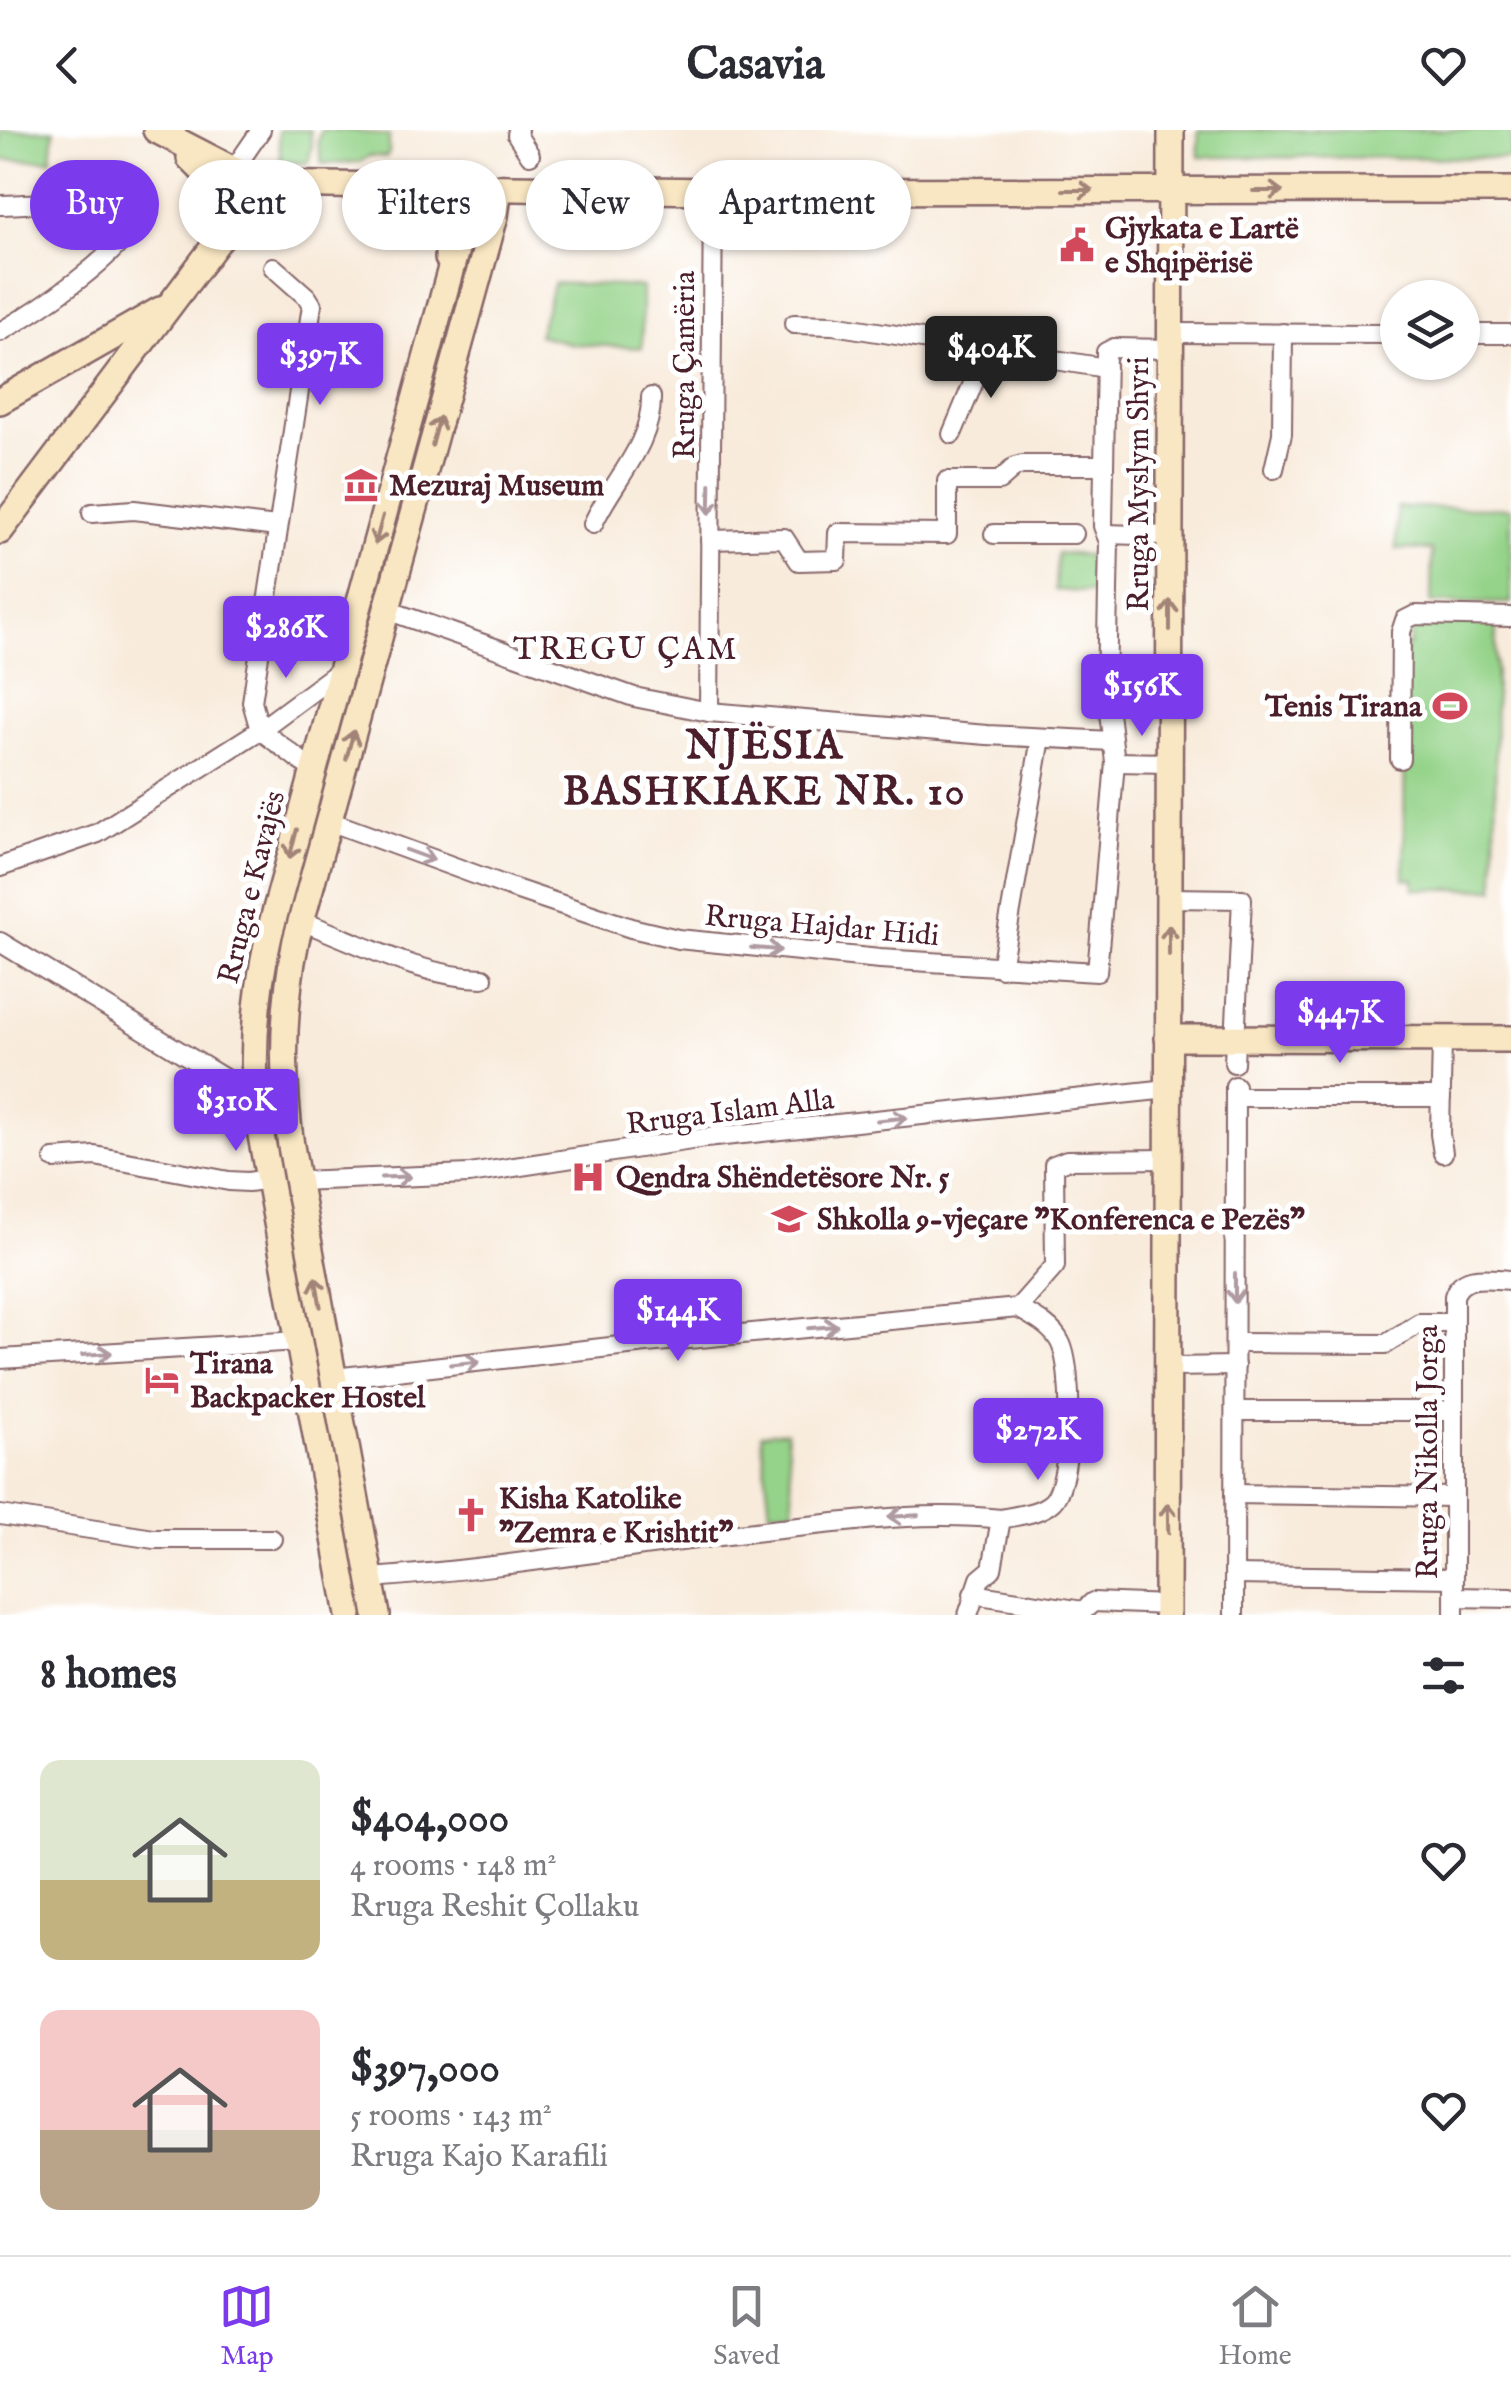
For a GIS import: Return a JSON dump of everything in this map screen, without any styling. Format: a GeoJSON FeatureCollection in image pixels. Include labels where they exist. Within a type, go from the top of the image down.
{"type":"FeatureCollection","features":[{"type":"Feature","properties":{"kind":"main road","name":"Rruga Myslym Shyri"},"geometry":{"type":"LineString","coordinates":[[1167,1610],[1171,130]]}},
{"type":"Feature","properties":{"kind":"main road"},"geometry":{"type":"LineString","coordinates":[[158,131],[214,160]]}},
{"type":"Feature","properties":{"kind":"main road"},"geometry":{"type":"LineString","coordinates":[[158,131],[192,160]]}},
{"type":"Feature","properties":{"kind":"main road"},"geometry":{"type":"LineString","coordinates":[[506,187],[684,190]]}},
{"type":"Feature","properties":{"kind":"main road"},"geometry":{"type":"LineString","coordinates":[[911,191],[1511,190]]}},
{"type":"Feature","properties":{"kind":"main road"},"geometry":{"type":"LineString","coordinates":[[0,531],[210,250]]}},
{"type":"Feature","properties":{"kind":"main road"},"geometry":{"type":"LineString","coordinates":[[446,250],[447,283]]}},
{"type":"Feature","properties":{"kind":"main road","name":"Rruga e Kavajës"},"geometry":{"type":"LineString","coordinates":[[349,1615],[269,1179],[255,1092],[254,1051],[262,969],[313,770],[447,283],[461,250]]}},
{"type":"Feature","properties":{"kind":"main road","name":"Rruga e Kavajës"},"geometry":{"type":"LineString","coordinates":[[377,1615],[284,1094],[286,1002],[302,921],[486,250]]}},
{"type":"Feature","properties":{"kind":"main road"},"geometry":{"type":"LineString","coordinates":[[1,399],[168,305]]}},
{"type":"Feature","properties":{"kind":"main road"},"geometry":{"type":"LineString","coordinates":[[92,349],[114,357],[116,371],[112,381]]}},
{"type":"Feature","properties":{"kind":"main road"},"geometry":{"type":"LineString","coordinates":[[341,670],[369,677]]}},
{"type":"Feature","properties":{"kind":"main road"},"geometry":{"type":"LineString","coordinates":[[1168,1038],[1236,1051],[1442,1038],[1511,1039]]}},
{"type":"Feature","properties":{"kind":"main road"},"geometry":{"type":"LineString","coordinates":[[255,1092],[284,1094]]}},
{"type":"Feature","properties":{"kind":"street"},"geometry":{"type":"LineString","coordinates":[[241,159],[261,130]]}},
{"type":"Feature","properties":{"kind":"street"},"geometry":{"type":"LineString","coordinates":[[518,130],[517,135],[530,155]]}},
{"type":"Feature","properties":{"kind":"street"},"geometry":{"type":"LineString","coordinates":[[0,206],[103,204],[131,212],[136,220],[130,231],[90,268],[0,332]]}},
{"type":"Feature","properties":{"kind":"street","name":"Rruga Çamëria"},"geometry":{"type":"LineString","coordinates":[[709,712],[712,250]]}},
{"type":"Feature","properties":{"kind":"street"},"geometry":{"type":"LineString","coordinates":[[273,267],[312,305],[252,702],[260,730],[313,770]]}},
{"type":"Feature","properties":{"kind":"street"},"geometry":{"type":"LineString","coordinates":[[794,324],[833,326],[1106,368],[1109,349],[1171,341],[1282,334],[1380,334]]}},
{"type":"Feature","properties":{"kind":"street"},"geometry":{"type":"LineString","coordinates":[[1274,469],[1282,434],[1282,334]]}},
{"type":"Feature","properties":{"kind":"street"},"geometry":{"type":"LineString","coordinates":[[1480,334],[1511,334]]}},
{"type":"Feature","properties":{"kind":"street"},"geometry":{"type":"LineString","coordinates":[[952,434],[987,350]]}},
{"type":"Feature","properties":{"kind":"street","name":"Rruga Hajdar Hidi"},"geometry":{"type":"LineString","coordinates":[[329,821],[512,888],[631,928],[678,939],[1001,968],[1097,972],[1115,762],[1106,688],[1106,368]]}},
{"type":"Feature","properties":{"kind":"street","name":"Rruga Çamëria"},"geometry":{"type":"LineString","coordinates":[[593,524],[648,430],[651,397]]}},
{"type":"Feature","properties":{"kind":"street"},"geometry":{"type":"LineString","coordinates":[[710,540],[784,538],[799,561],[837,560],[838,533],[947,534],[947,482],[999,481],[1022,465],[1104,465]]}},
{"type":"Feature","properties":{"kind":"street"},"geometry":{"type":"LineString","coordinates":[[92,513],[134,510],[278,527]]}},
{"type":"Feature","properties":{"kind":"street"},"geometry":{"type":"LineString","coordinates":[[994,534],[1074,534]]}},
{"type":"Feature","properties":{"kind":"street"},"geometry":{"type":"LineString","coordinates":[[1106,534],[1170,536]]}},
{"type":"Feature","properties":{"kind":"street"},"geometry":{"type":"LineString","coordinates":[[387,610],[634,698],[709,712],[1112,742]]}},
{"type":"Feature","properties":{"kind":"street"},"geometry":{"type":"LineString","coordinates":[[1400,760],[1401,632],[1405,620],[1415,615],[1511,617]]}},
{"type":"Feature","properties":{"kind":"street"},"geometry":{"type":"LineString","coordinates":[[2,868],[98,833],[260,730],[341,670]]}},
{"type":"Feature","properties":{"kind":"street"},"geometry":{"type":"LineString","coordinates":[[1001,968],[1041,738]]}},
{"type":"Feature","properties":{"kind":"street"},"geometry":{"type":"LineString","coordinates":[[1115,762],[1169,763]]}},
{"type":"Feature","properties":{"kind":"street"},"geometry":{"type":"LineString","coordinates":[[1169,898],[1242,899],[1236,1051]]}},
{"type":"Feature","properties":{"kind":"street"},"geometry":{"type":"LineString","coordinates":[[302,921],[444,976],[483,978]]}},
{"type":"Feature","properties":{"kind":"street"},"geometry":{"type":"LineString","coordinates":[[1,940],[225,1079],[255,1092]]}},
{"type":"Feature","properties":{"kind":"street"},"geometry":{"type":"LineString","coordinates":[[1442,1038],[1443,1152]]}},
{"type":"Feature","properties":{"kind":"street","name":"Rruga Islam Alla"},"geometry":{"type":"LineString","coordinates":[[298,1182],[469,1174],[705,1138],[1168,1089]]}},
{"type":"Feature","properties":{"kind":"street"},"geometry":{"type":"LineString","coordinates":[[1234,1615],[1235,1091],[1441,1097]]}},
{"type":"Feature","properties":{"kind":"street"},"geometry":{"type":"LineString","coordinates":[[54,1159],[95,1156],[228,1180],[269,1179]]}},
{"type":"Feature","properties":{"kind":"street"},"geometry":{"type":"LineString","coordinates":[[1018,1308],[1055,1266],[1054,1165],[1067,1160],[1168,1159]]}},
{"type":"Feature","properties":{"kind":"street","name":"Rruga Nikolla Jorga"},"geometry":{"type":"LineString","coordinates":[[1454,1606],[1454,1296],[1461,1283],[1511,1280]]}},
{"type":"Feature","properties":{"kind":"street"},"geometry":{"type":"LineString","coordinates":[[334,1378],[646,1343],[1018,1308],[1044,1324],[1062,1344],[1068,1371],[1063,1487],[1052,1503],[1036,1512],[1001,1519],[894,1516],[480,1569],[370,1578]]}},
{"type":"Feature","properties":{"kind":"street"},"geometry":{"type":"LineString","coordinates":[[1234,1343],[1386,1344],[1420,1323],[1454,1323]]}},
{"type":"Feature","properties":{"kind":"street"},"geometry":{"type":"LineString","coordinates":[[0,1359],[299,1341]]}},
{"type":"Feature","properties":{"kind":"street"},"geometry":{"type":"LineString","coordinates":[[1168,1366],[1235,1366]]}},
{"type":"Feature","properties":{"kind":"street"},"geometry":{"type":"LineString","coordinates":[[1235,1411],[1454,1412]]}},
{"type":"Feature","properties":{"kind":"street"},"geometry":{"type":"LineString","coordinates":[[1234,1494],[1454,1497]]}},
{"type":"Feature","properties":{"kind":"street"},"geometry":{"type":"LineString","coordinates":[[0,1515],[154,1539],[272,1539]]}},
{"type":"Feature","properties":{"kind":"street"},"geometry":{"type":"LineString","coordinates":[[968,1615],[980,1579],[992,1569],[1001,1519]]}},
{"type":"Feature","properties":{"kind":"street"},"geometry":{"type":"LineString","coordinates":[[1235,1575],[1454,1578]]}},
{"type":"Feature","properties":{"kind":"street","name":"Rruga Myslym Shyri"},"geometry":{"type":"LineString","coordinates":[[973,1594],[1084,1612],[1093,1602],[1167,1610]]}},
{"type":"Feature","properties":{"kind":"street"},"geometry":{"type":"LineString","coordinates":[[1454,1606],[1511,1598]]}},
{"type":"Feature","properties":{"kind":"green space"},"geometry":{"type":"Polygon","coordinates":[[[0,130],[54,130],[51,160],[0,160],[0,130]]]}},
{"type":"Feature","properties":{"kind":"green space"},"geometry":{"type":"Polygon","coordinates":[[[278,130],[310,130],[309,160],[281,160],[278,130]]]}},
{"type":"Feature","properties":{"kind":"green space"},"geometry":{"type":"Polygon","coordinates":[[[321,130],[389,136],[389,153],[386,157],[322,164],[318,142],[321,130]]]}},
{"type":"Feature","properties":{"kind":"green space"},"geometry":{"type":"Polygon","coordinates":[[[1198,130],[1511,130],[1511,158],[1199,157],[1198,130]]]}},
{"type":"Feature","properties":{"kind":"green space"},"geometry":{"type":"Polygon","coordinates":[[[554,283],[642,287],[642,348],[573,344],[538,335],[554,283]]]}},
{"type":"Feature","properties":{"kind":"green space"},"geometry":{"type":"Polygon","coordinates":[[[1397,507],[1511,508],[1511,603],[1431,603],[1432,550],[1396,549],[1397,507]]]}},
{"type":"Feature","properties":{"kind":"green space"},"geometry":{"type":"Polygon","coordinates":[[[1057,553],[1098,556],[1096,593],[1055,590],[1057,553]]]}},
{"type":"Feature","properties":{"kind":"green space","name":"Tenis Tirana"},"geometry":{"type":"Polygon","coordinates":[[[1421,618],[1496,619],[1495,889],[1414,889],[1414,879],[1404,879],[1405,645],[1410,645],[1411,628],[1421,618]]]}},
{"type":"Feature","properties":{"kind":"green space"},"geometry":{"type":"Polygon","coordinates":[[[1284,998],[1383,999],[1383,1015],[1284,1014],[1284,998]]]}},
{"type":"Feature","properties":{"kind":"green space"},"geometry":{"type":"Polygon","coordinates":[[[786,1431],[794,1509],[770,1511],[761,1434],[786,1431]]]}},
{"type":"Feature","properties":{"kind":"place","name":"Gjykata e Lartë e Shqipërisë"},"geometry":{"type":"Point","coordinates":[1077,245]}},
{"type":"Feature","properties":{"kind":"place","name":"Mezuraj Museum"},"geometry":{"type":"Point","coordinates":[361,485]}},
{"type":"Feature","properties":{"kind":"place","name":"Tenis Tirana"},"geometry":{"type":"Point","coordinates":[1450,706]}},
{"type":"Feature","properties":{"kind":"place","name":"Qendra Shëndetësore Nr. 5"},"geometry":{"type":"Point","coordinates":[588,1177]}},
{"type":"Feature","properties":{"kind":"place","name":"Shkolla 9-vjeçare \"Konferenca e Pezës\""},"geometry":{"type":"Point","coordinates":[789,1219]}},
{"type":"Feature","properties":{"kind":"place","name":"Tirana Backpacker Hostel"},"geometry":{"type":"Point","coordinates":[162,1380]}},
{"type":"Feature","properties":{"kind":"place","name":"Kisha Katolike \"Zemra e Krishtit\""},"geometry":{"type":"Point","coordinates":[471,1515]}},
{"type":"Feature","properties":{"kind":"district","name":"TREGU ÇAM"},"geometry":{"type":"Point","coordinates":[626,648]}},
{"type":"Feature","properties":{"kind":"district","name":"NJËSIA BASHKIAKE NR. 10"},"geometry":{"type":"Point","coordinates":[765,767]}}]}
